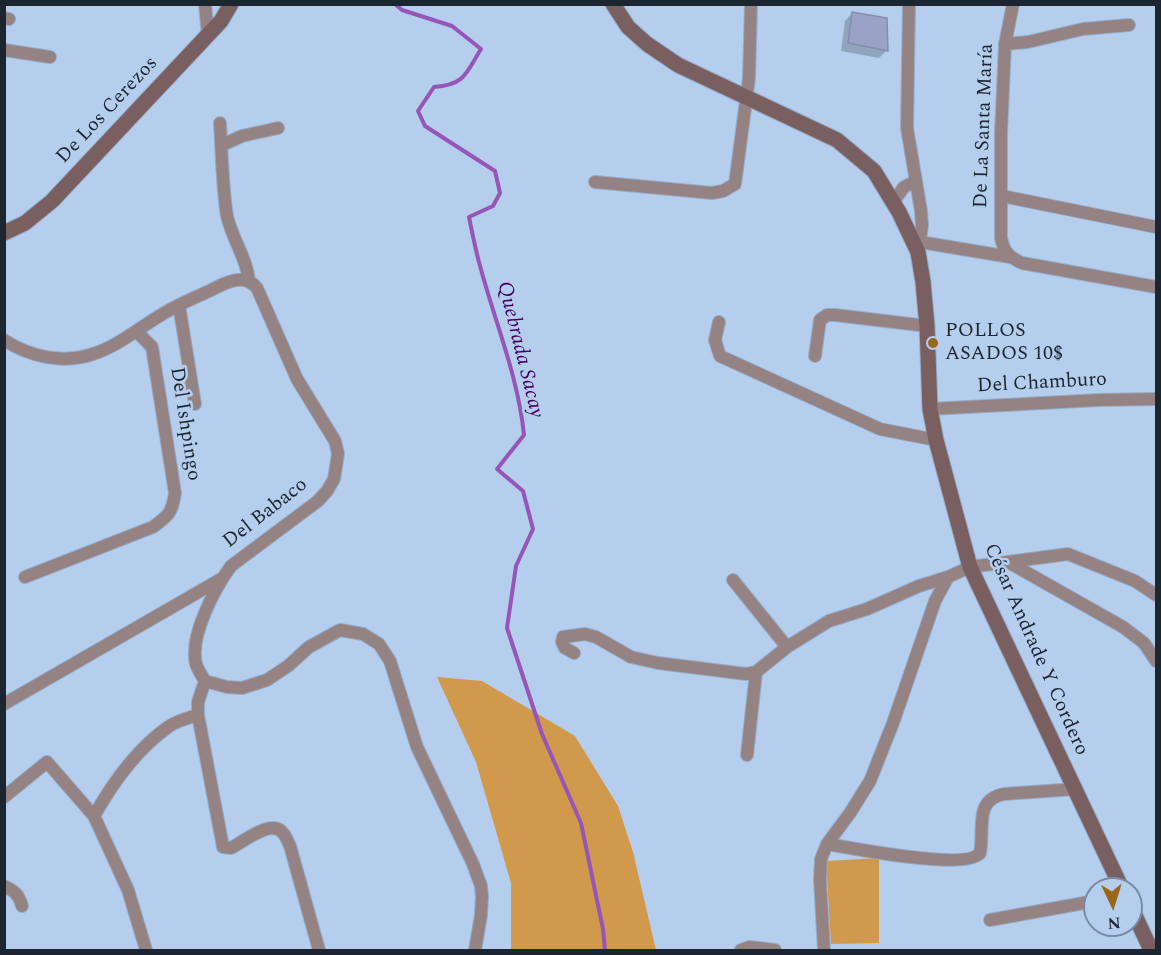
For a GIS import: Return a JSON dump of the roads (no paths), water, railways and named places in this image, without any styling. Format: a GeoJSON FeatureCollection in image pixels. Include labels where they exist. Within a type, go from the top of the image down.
{"type":"FeatureCollection","features":[{"type":"Feature","properties":{"kind":"street"},"geometry":{"type":"LineString","coordinates":[[205,4],[208,36]]}},
{"type":"Feature","properties":{"kind":"street","name":"De Los Cerezos"},"geometry":{"type":"LineString","coordinates":[[4,233],[25,223],[52,201],[208,36],[221,21],[231,4]]}},
{"type":"Feature","properties":{"kind":"street","name":"César Andrade Y Cordero"},"geometry":{"type":"LineString","coordinates":[[613,4],[628,27],[647,44],[678,65],[837,140],[874,171],[919,247],[927,326],[930,409],[970,567],[1116,877]]}},
{"type":"Feature","properties":{"kind":"street"},"geometry":{"type":"LineString","coordinates":[[595,182],[712,193],[735,184],[747,96],[751,4]]}},
{"type":"Feature","properties":{"kind":"street"},"geometry":{"type":"LineString","coordinates":[[909,4],[907,128],[921,211],[919,247],[1007,253],[1022,263],[1156,287]]}},
{"type":"Feature","properties":{"kind":"street","name":"De La Santa María"},"geometry":{"type":"LineString","coordinates":[[1007,253],[1001,238],[1001,133],[1005,44],[1013,4]]}},
{"type":"Feature","properties":{"kind":"street"},"geometry":{"type":"LineString","coordinates":[[1005,44],[1028,42],[1083,29],[1129,25]]}},
{"type":"Feature","properties":{"kind":"street"},"geometry":{"type":"LineString","coordinates":[[4,51],[50,57]]}},
{"type":"Feature","properties":{"kind":"street","name":"Del Babaco"},"geometry":{"type":"LineString","coordinates":[[205,681],[196,666],[199,632],[208,604],[222,579],[231,566],[322,496],[334,478],[338,454],[335,441],[297,379],[257,288],[249,281],[248,268],[232,236],[227,215],[220,123]]}},
{"type":"Feature","properties":{"kind":"street"},"geometry":{"type":"LineString","coordinates":[[222,145],[242,136],[278,128]]}},
{"type":"Feature","properties":{"kind":"street"},"geometry":{"type":"LineString","coordinates":[[893,202],[904,188],[915,181]]}},
{"type":"Feature","properties":{"kind":"street"},"geometry":{"type":"LineString","coordinates":[[1002,196],[1156,227]]}},
{"type":"Feature","properties":{"kind":"street"},"geometry":{"type":"LineString","coordinates":[[4,340],[40,357],[70,358],[92,354],[137,332],[179,305],[230,281],[249,281]]}},
{"type":"Feature","properties":{"kind":"street"},"geometry":{"type":"LineString","coordinates":[[179,305],[195,404]]}},
{"type":"Feature","properties":{"kind":"street"},"geometry":{"type":"LineString","coordinates":[[815,356],[820,320],[827,315],[927,326]]}},
{"type":"Feature","properties":{"kind":"street"},"geometry":{"type":"LineString","coordinates":[[719,322],[715,340],[720,356],[880,429],[936,440]]}},
{"type":"Feature","properties":{"kind":"street","name":"Del Ishpingo"},"geometry":{"type":"LineString","coordinates":[[26,577],[153,526],[168,516],[173,508],[175,494],[152,347],[137,332]]}},
{"type":"Feature","properties":{"kind":"street","name":"Del Chamburo"},"geometry":{"type":"LineString","coordinates":[[930,409],[1099,399],[1156,399]]}},
{"type":"Feature","properties":{"kind":"street"},"geometry":{"type":"LineString","coordinates":[[574,653],[565,648],[562,642],[563,637],[585,634],[631,657],[658,663],[746,674],[756,672],[787,647],[829,621],[867,609],[919,586],[970,567],[1068,554],[1135,581],[1156,595]]}},
{"type":"Feature","properties":{"kind":"street"},"geometry":{"type":"LineString","coordinates":[[1008,562],[1123,627],[1144,643],[1156,661]]}},
{"type":"Feature","properties":{"kind":"street"},"geometry":{"type":"LineString","coordinates":[[824,951],[821,859],[827,844],[870,781],[893,723],[935,601],[948,577]]}},
{"type":"Feature","properties":{"kind":"street"},"geometry":{"type":"LineString","coordinates":[[4,704],[222,579]]}},
{"type":"Feature","properties":{"kind":"street"},"geometry":{"type":"LineString","coordinates":[[734,580],[787,647]]}},
{"type":"Feature","properties":{"kind":"street"},"geometry":{"type":"LineString","coordinates":[[319,951],[290,846],[283,832],[276,828],[266,828],[231,848],[223,847],[198,715],[198,702],[205,681],[227,687],[242,688],[267,680],[288,666],[309,647],[340,630],[363,634],[378,644],[390,661],[417,747],[473,864],[481,886],[481,915],[475,951]]}},
{"type":"Feature","properties":{"kind":"street"},"geometry":{"type":"LineString","coordinates":[[747,755],[756,672]]}},
{"type":"Feature","properties":{"kind":"street"},"geometry":{"type":"LineString","coordinates":[[94,816],[123,772],[147,746],[169,726],[198,715]]}},
{"type":"Feature","properties":{"kind":"street"},"geometry":{"type":"LineString","coordinates":[[4,797],[47,762],[94,816],[128,890],[146,951]]}},
{"type":"Feature","properties":{"kind":"street"},"geometry":{"type":"LineString","coordinates":[[827,844],[915,858],[972,859],[980,853],[984,805],[995,795],[1076,789]]}},
{"type":"Feature","properties":{"kind":"street"},"geometry":{"type":"LineString","coordinates":[[4,886],[14,890],[22,906]]}},
{"type":"Feature","properties":{"kind":"street"},"geometry":{"type":"LineString","coordinates":[[990,920],[1083,903]]}},
{"type":"Feature","properties":{"kind":"street"},"geometry":{"type":"LineString","coordinates":[[1143,933],[1151,951]]}},
{"type":"Feature","properties":{"kind":"street"},"geometry":{"type":"LineString","coordinates":[[741,951],[750,947],[775,951]]}},
{"type":"Feature","properties":{"kind":"waterway","name":"Quebrada Sacay"},"geometry":{"type":"LineString","coordinates":[[395,4],[402,10],[452,26],[481,49],[464,76],[452,84],[434,87],[418,111],[425,126],[495,171],[500,193],[493,206],[469,217],[485,284],[517,391],[524,435],[497,469],[523,491],[533,529],[516,566],[507,628],[542,734],[581,823],[603,929],[605,950]]}},
{"type":"Feature","properties":{"kind":"place","name":"POLLOS ASADOS 10$"},"geometry":{"type":"Point","coordinates":[933,343]}}]}
